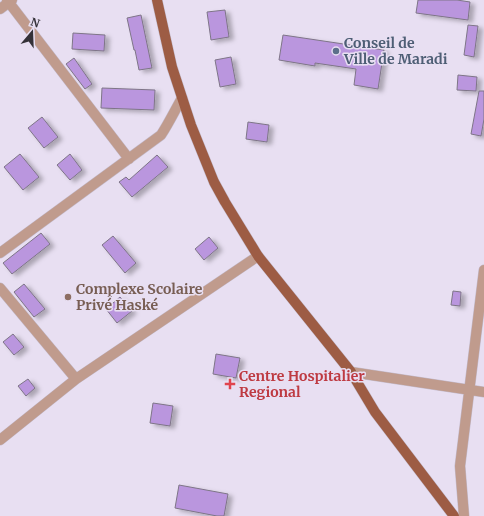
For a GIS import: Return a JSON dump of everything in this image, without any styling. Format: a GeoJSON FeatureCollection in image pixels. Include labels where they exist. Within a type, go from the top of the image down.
{"type":"FeatureCollection","features":[{"type":"Feature","properties":{"kind":"main road"},"geometry":{"type":"LineString","coordinates":[[157,0],[172,67],[191,125],[214,182],[258,256],[351,372],[375,412],[454,516]]}},
{"type":"Feature","properties":{"kind":"street"},"geometry":{"type":"LineString","coordinates":[[7,3],[129,159]]}},
{"type":"Feature","properties":{"kind":"street"},"geometry":{"type":"LineString","coordinates":[[0,253],[161,135],[182,98]]}},
{"type":"Feature","properties":{"kind":"street"},"geometry":{"type":"LineString","coordinates":[[0,440],[76,379],[258,256]]}},
{"type":"Feature","properties":{"kind":"street"},"geometry":{"type":"LineString","coordinates":[[464,516],[460,466],[484,270]]}},
{"type":"Feature","properties":{"kind":"street"},"geometry":{"type":"LineString","coordinates":[[0,288],[76,379]]}},
{"type":"Feature","properties":{"kind":"street"},"geometry":{"type":"LineString","coordinates":[[351,372],[484,392]]}},
{"type":"Feature","properties":{"kind":"building"},"geometry":{"type":"Polygon","coordinates":[[[418,0],[457,0],[470,2],[468,20],[416,13],[418,0]]]}},
{"type":"Feature","properties":{"kind":"building"},"geometry":{"type":"Polygon","coordinates":[[[225,10],[229,37],[211,40],[207,12],[225,10]]]}},
{"type":"Feature","properties":{"kind":"building"},"geometry":{"type":"Polygon","coordinates":[[[141,15],[152,68],[139,70],[127,18],[141,15]]]}},
{"type":"Feature","properties":{"kind":"building"},"geometry":{"type":"Polygon","coordinates":[[[468,25],[478,26],[474,57],[464,55],[468,25]]]}},
{"type":"Feature","properties":{"kind":"building"},"geometry":{"type":"Polygon","coordinates":[[[73,33],[105,35],[104,51],[72,49],[73,33]]]}},
{"type":"Feature","properties":{"kind":"building"},"geometry":{"type":"Polygon","coordinates":[[[283,35],[384,50],[378,89],[354,85],[356,69],[315,63],[315,66],[279,60],[283,35]]]}},
{"type":"Feature","properties":{"kind":"building"},"geometry":{"type":"Polygon","coordinates":[[[231,57],[236,84],[220,87],[215,60],[231,57]]]}},
{"type":"Feature","properties":{"kind":"building"},"geometry":{"type":"Polygon","coordinates":[[[74,58],[92,84],[85,89],[66,64],[74,58]]]}},
{"type":"Feature","properties":{"kind":"building"},"geometry":{"type":"Polygon","coordinates":[[[458,75],[477,77],[476,91],[457,90],[458,75]]]}},
{"type":"Feature","properties":{"kind":"building"},"geometry":{"type":"Polygon","coordinates":[[[102,88],[155,90],[154,110],[101,108],[102,88]]]}},
{"type":"Feature","properties":{"kind":"building"},"geometry":{"type":"Polygon","coordinates":[[[479,91],[484,91],[484,119],[481,136],[471,134],[479,91]]]}},
{"type":"Feature","properties":{"kind":"building"},"geometry":{"type":"Polygon","coordinates":[[[42,117],[58,137],[44,148],[28,128],[42,117]]]}},
{"type":"Feature","properties":{"kind":"building"},"geometry":{"type":"Polygon","coordinates":[[[248,122],[269,125],[267,142],[246,139],[248,122]]]}},
{"type":"Feature","properties":{"kind":"building"},"geometry":{"type":"Polygon","coordinates":[[[20,154],[39,177],[23,190],[4,167],[20,154]]]}},
{"type":"Feature","properties":{"kind":"building"},"geometry":{"type":"Polygon","coordinates":[[[70,154],[82,170],[70,180],[57,165],[70,154]]]}},
{"type":"Feature","properties":{"kind":"building"},"geometry":{"type":"Polygon","coordinates":[[[157,155],[168,167],[132,197],[119,182],[126,177],[129,180],[157,155]]]}},
{"type":"Feature","properties":{"kind":"building"},"geometry":{"type":"Polygon","coordinates":[[[41,233],[50,244],[12,274],[3,263],[41,233]]]}},
{"type":"Feature","properties":{"kind":"building"},"geometry":{"type":"Polygon","coordinates":[[[113,236],[136,263],[125,273],[102,245],[113,236]]]}},
{"type":"Feature","properties":{"kind":"building"},"geometry":{"type":"Polygon","coordinates":[[[209,237],[218,248],[204,260],[195,249],[209,237]]]}},
{"type":"Feature","properties":{"kind":"building"},"geometry":{"type":"Polygon","coordinates":[[[24,284],[45,309],[34,317],[14,292],[24,284]]]}},
{"type":"Feature","properties":{"kind":"building"},"geometry":{"type":"Polygon","coordinates":[[[453,291],[461,292],[460,306],[451,305],[453,291]]]}},
{"type":"Feature","properties":{"kind":"building"},"geometry":{"type":"Polygon","coordinates":[[[120,297],[132,311],[117,323],[106,309],[120,297]]]}},
{"type":"Feature","properties":{"kind":"building"},"geometry":{"type":"Polygon","coordinates":[[[13,334],[24,347],[14,355],[3,342],[13,334]]]}},
{"type":"Feature","properties":{"kind":"building"},"geometry":{"type":"Polygon","coordinates":[[[216,354],[240,358],[236,378],[213,374],[216,354]]]}},
{"type":"Feature","properties":{"kind":"building"},"geometry":{"type":"Polygon","coordinates":[[[28,379],[35,388],[26,396],[18,386],[28,379]]]}},
{"type":"Feature","properties":{"kind":"building"},"geometry":{"type":"Polygon","coordinates":[[[153,403],[173,406],[170,426],[150,423],[153,403]]]}},
{"type":"Feature","properties":{"kind":"building"},"geometry":{"type":"Polygon","coordinates":[[[179,485],[228,494],[224,516],[175,508],[179,485]]]}},
{"type":"Feature","properties":{"kind":"place","name":"Conseil de Ville de Maradi"},"geometry":{"type":"Point","coordinates":[336,51]}},
{"type":"Feature","properties":{"kind":"place","name":"Complexe Scolaire Privé Haské"},"geometry":{"type":"Point","coordinates":[68,297]}},
{"type":"Feature","properties":{"kind":"place","name":"Centre Hospitalier Regional"},"geometry":{"type":"Point","coordinates":[230,384]}}]}
